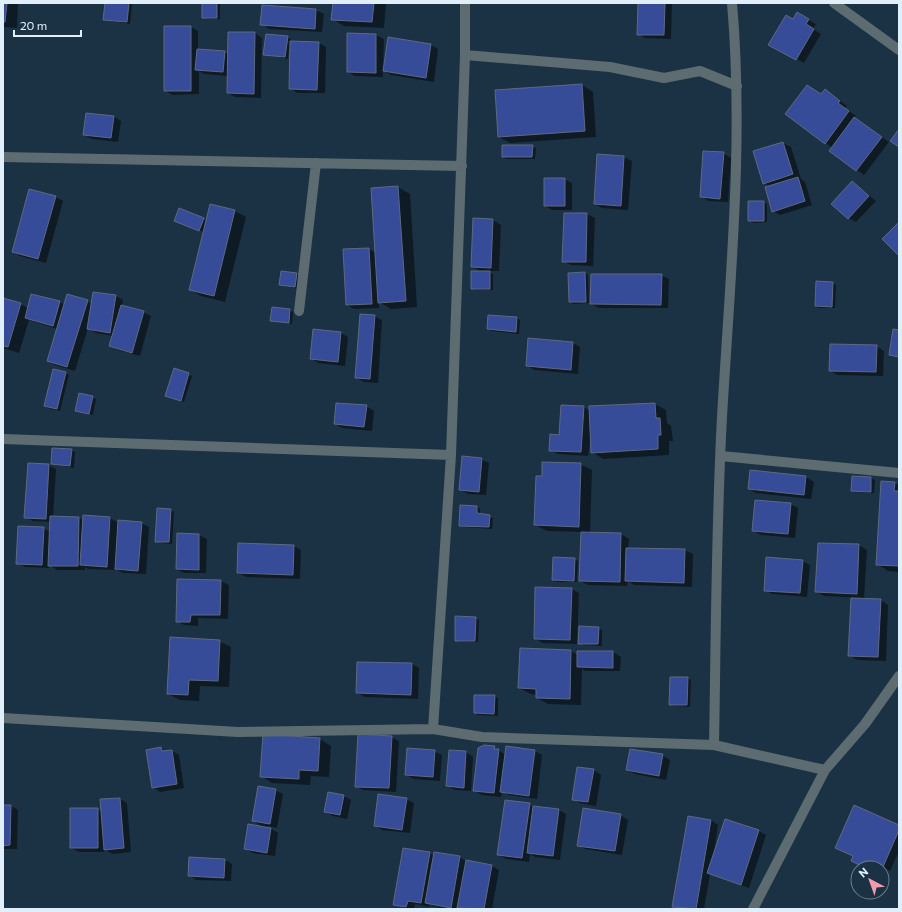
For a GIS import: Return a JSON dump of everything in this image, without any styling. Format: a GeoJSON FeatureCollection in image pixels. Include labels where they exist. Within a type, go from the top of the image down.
{"type":"FeatureCollection","features":[{"type":"Feature","properties":{"kind":"street"},"geometry":{"type":"LineString","coordinates":[[433,729],[451,455],[462,166],[465,3]]}},
{"type":"Feature","properties":{"kind":"street"},"geometry":{"type":"LineString","coordinates":[[714,745],[721,456],[736,204],[737,59],[732,3]]}},
{"type":"Feature","properties":{"kind":"street"},"geometry":{"type":"LineString","coordinates":[[834,3],[899,50]]}},
{"type":"Feature","properties":{"kind":"street"},"geometry":{"type":"LineString","coordinates":[[465,55],[610,67],[664,78],[700,71],[737,86]]}},
{"type":"Feature","properties":{"kind":"street"},"geometry":{"type":"LineString","coordinates":[[3,157],[462,166]]}},
{"type":"Feature","properties":{"kind":"street"},"geometry":{"type":"LineString","coordinates":[[299,311],[316,163]]}},
{"type":"Feature","properties":{"kind":"street"},"geometry":{"type":"LineString","coordinates":[[3,439],[451,455]]}},
{"type":"Feature","properties":{"kind":"street"},"geometry":{"type":"LineString","coordinates":[[721,456],[899,473]]}},
{"type":"Feature","properties":{"kind":"street"},"geometry":{"type":"LineString","coordinates":[[754,909],[825,770],[865,724],[899,676]]}},
{"type":"Feature","properties":{"kind":"street"},"geometry":{"type":"LineString","coordinates":[[3,718],[238,732],[433,729],[482,737],[714,745],[825,770]]}},
{"type":"Feature","properties":{"kind":"building"},"geometry":{"type":"Polygon","coordinates":[[[3,3],[7,3],[5,22],[3,22],[3,3]]]}},
{"type":"Feature","properties":{"kind":"building"},"geometry":{"type":"Polygon","coordinates":[[[105,3],[129,3],[127,22],[103,20],[105,3]]]}},
{"type":"Feature","properties":{"kind":"building"},"geometry":{"type":"Polygon","coordinates":[[[202,3],[217,3],[217,18],[202,18],[202,3]]]}},
{"type":"Feature","properties":{"kind":"building"},"geometry":{"type":"Polygon","coordinates":[[[333,3],[374,3],[372,22],[331,20],[333,3]]]}},
{"type":"Feature","properties":{"kind":"building"},"geometry":{"type":"Polygon","coordinates":[[[638,3],[665,3],[664,35],[637,35],[638,3]]]}},
{"type":"Feature","properties":{"kind":"building"},"geometry":{"type":"Polygon","coordinates":[[[262,5],[316,9],[315,29],[260,25],[262,5]]]}},
{"type":"Feature","properties":{"kind":"building"},"geometry":{"type":"Polygon","coordinates":[[[797,12],[809,19],[806,24],[814,29],[796,60],[768,45],[786,15],[793,19],[797,12]]]}},
{"type":"Feature","properties":{"kind":"building"},"geometry":{"type":"Polygon","coordinates":[[[164,26],[191,26],[191,91],[164,91],[164,26]]]}},
{"type":"Feature","properties":{"kind":"building"},"geometry":{"type":"Polygon","coordinates":[[[228,32],[255,32],[254,94],[227,93],[228,32]]]}},
{"type":"Feature","properties":{"kind":"building"},"geometry":{"type":"Polygon","coordinates":[[[347,33],[376,34],[376,73],[347,72],[347,33]]]}},
{"type":"Feature","properties":{"kind":"building"},"geometry":{"type":"Polygon","coordinates":[[[266,34],[288,36],[285,57],[263,55],[266,34]]]}},
{"type":"Feature","properties":{"kind":"building"},"geometry":{"type":"Polygon","coordinates":[[[388,37],[431,44],[426,78],[383,71],[388,37]]]}},
{"type":"Feature","properties":{"kind":"building"},"geometry":{"type":"Polygon","coordinates":[[[290,41],[319,42],[317,90],[289,89],[290,41]]]}},
{"type":"Feature","properties":{"kind":"building"},"geometry":{"type":"Polygon","coordinates":[[[197,49],[225,51],[223,72],[195,70],[197,49]]]}},
{"type":"Feature","properties":{"kind":"building"},"geometry":{"type":"Polygon","coordinates":[[[582,84],[585,131],[498,137],[495,90],[582,84]]]}},
{"type":"Feature","properties":{"kind":"building"},"geometry":{"type":"Polygon","coordinates":[[[807,85],[821,94],[825,89],[840,101],[838,103],[849,111],[825,144],[785,114],[807,85]]]}},
{"type":"Feature","properties":{"kind":"building"},"geometry":{"type":"Polygon","coordinates":[[[86,113],[114,116],[111,138],[83,135],[86,113]]]}},
{"type":"Feature","properties":{"kind":"building"},"geometry":{"type":"Polygon","coordinates":[[[854,117],[882,137],[856,171],[829,151],[854,117]]]}},
{"type":"Feature","properties":{"kind":"building"},"geometry":{"type":"Polygon","coordinates":[[[899,129],[899,147],[890,141],[899,129]]]}},
{"type":"Feature","properties":{"kind":"building"},"geometry":{"type":"Polygon","coordinates":[[[783,142],[793,174],[763,184],[753,151],[783,142]]]}},
{"type":"Feature","properties":{"kind":"building"},"geometry":{"type":"Polygon","coordinates":[[[502,145],[533,145],[532,157],[502,157],[502,145]]]}},
{"type":"Feature","properties":{"kind":"building"},"geometry":{"type":"Polygon","coordinates":[[[703,151],[724,152],[720,199],[700,197],[703,151]]]}},
{"type":"Feature","properties":{"kind":"building"},"geometry":{"type":"Polygon","coordinates":[[[597,154],[624,156],[621,206],[594,204],[597,154]]]}},
{"type":"Feature","properties":{"kind":"building"},"geometry":{"type":"Polygon","coordinates":[[[798,177],[805,201],[772,212],[765,187],[798,177]]]}},
{"type":"Feature","properties":{"kind":"building"},"geometry":{"type":"Polygon","coordinates":[[[544,178],[565,178],[565,206],[544,206],[544,178]]]}},
{"type":"Feature","properties":{"kind":"building"},"geometry":{"type":"Polygon","coordinates":[[[852,181],[869,196],[848,219],[831,204],[852,181]]]}},
{"type":"Feature","properties":{"kind":"building"},"geometry":{"type":"Polygon","coordinates":[[[398,186],[406,301],[378,303],[371,188],[398,186]]]}},
{"type":"Feature","properties":{"kind":"building"},"geometry":{"type":"Polygon","coordinates":[[[29,189],[56,196],[38,259],[12,252],[29,189]]]}},
{"type":"Feature","properties":{"kind":"building"},"geometry":{"type":"Polygon","coordinates":[[[748,201],[764,201],[764,221],[748,221],[748,201]]]}},
{"type":"Feature","properties":{"kind":"building"},"geometry":{"type":"Polygon","coordinates":[[[210,204],[235,210],[214,296],[189,290],[210,204]]]}},
{"type":"Feature","properties":{"kind":"building"},"geometry":{"type":"Polygon","coordinates":[[[179,208],[204,218],[199,231],[174,221],[179,208]]]}},
{"type":"Feature","properties":{"kind":"building"},"geometry":{"type":"Polygon","coordinates":[[[564,213],[587,213],[586,262],[562,262],[564,213]]]}},
{"type":"Feature","properties":{"kind":"building"},"geometry":{"type":"Polygon","coordinates":[[[473,218],[493,219],[491,268],[471,267],[473,218]]]}},
{"type":"Feature","properties":{"kind":"building"},"geometry":{"type":"Polygon","coordinates":[[[899,222],[899,256],[882,239],[899,222]]]}},
{"type":"Feature","properties":{"kind":"building"},"geometry":{"type":"Polygon","coordinates":[[[369,248],[372,304],[346,305],[343,249],[369,248]]]}},
{"type":"Feature","properties":{"kind":"building"},"geometry":{"type":"Polygon","coordinates":[[[281,271],[297,273],[295,287],[279,285],[281,271]]]}},
{"type":"Feature","properties":{"kind":"building"},"geometry":{"type":"Polygon","coordinates":[[[471,271],[490,271],[490,289],[471,289],[471,271]]]}},
{"type":"Feature","properties":{"kind":"building"},"geometry":{"type":"Polygon","coordinates":[[[585,272],[586,302],[569,302],[568,273],[585,272]]]}},
{"type":"Feature","properties":{"kind":"building"},"geometry":{"type":"Polygon","coordinates":[[[591,274],[662,274],[661,305],[590,304],[591,274]]]}},
{"type":"Feature","properties":{"kind":"building"},"geometry":{"type":"Polygon","coordinates":[[[816,281],[833,282],[832,307],[815,306],[816,281]]]}},
{"type":"Feature","properties":{"kind":"building"},"geometry":{"type":"Polygon","coordinates":[[[93,292],[116,295],[110,333],[87,329],[93,292]]]}},
{"type":"Feature","properties":{"kind":"building"},"geometry":{"type":"Polygon","coordinates":[[[31,294],[60,301],[53,326],[25,318],[31,294]]]}},
{"type":"Feature","properties":{"kind":"building"},"geometry":{"type":"Polygon","coordinates":[[[67,294],[88,300],[67,367],[47,361],[67,294]]]}},
{"type":"Feature","properties":{"kind":"building"},"geometry":{"type":"Polygon","coordinates":[[[3,298],[21,303],[8,347],[3,346],[3,298]]]}},
{"type":"Feature","properties":{"kind":"building"},"geometry":{"type":"Polygon","coordinates":[[[121,305],[144,311],[132,353],[109,346],[121,305]]]}},
{"type":"Feature","properties":{"kind":"building"},"geometry":{"type":"Polygon","coordinates":[[[272,307],[290,309],[289,323],[270,321],[272,307]]]}},
{"type":"Feature","properties":{"kind":"building"},"geometry":{"type":"Polygon","coordinates":[[[360,314],[375,315],[370,379],[355,378],[360,314]]]}},
{"type":"Feature","properties":{"kind":"building"},"geometry":{"type":"Polygon","coordinates":[[[488,315],[517,317],[516,332],[487,329],[488,315]]]}},
{"type":"Feature","properties":{"kind":"building"},"geometry":{"type":"Polygon","coordinates":[[[313,329],[341,332],[338,362],[310,359],[313,329]]]}},
{"type":"Feature","properties":{"kind":"building"},"geometry":{"type":"Polygon","coordinates":[[[893,329],[899,330],[899,357],[889,355],[893,329]]]}},
{"type":"Feature","properties":{"kind":"building"},"geometry":{"type":"Polygon","coordinates":[[[528,338],[573,342],[571,370],[526,366],[528,338]]]}},
{"type":"Feature","properties":{"kind":"building"},"geometry":{"type":"Polygon","coordinates":[[[830,344],[877,345],[876,372],[829,371],[830,344]]]}},
{"type":"Feature","properties":{"kind":"building"},"geometry":{"type":"Polygon","coordinates":[[[174,368],[189,373],[181,401],[165,396],[174,368]]]}},
{"type":"Feature","properties":{"kind":"building"},"geometry":{"type":"Polygon","coordinates":[[[53,369],[66,372],[57,409],[44,406],[53,369]]]}},
{"type":"Feature","properties":{"kind":"building"},"geometry":{"type":"Polygon","coordinates":[[[79,393],[93,396],[89,414],[75,411],[79,393]]]}},
{"type":"Feature","properties":{"kind":"building"},"geometry":{"type":"Polygon","coordinates":[[[336,403],[367,405],[364,427],[334,424],[336,403]]]}},
{"type":"Feature","properties":{"kind":"building"},"geometry":{"type":"Polygon","coordinates":[[[655,403],[656,418],[660,418],[661,435],[658,435],[658,449],[591,453],[589,406],[655,403]]]}},
{"type":"Feature","properties":{"kind":"building"},"geometry":{"type":"Polygon","coordinates":[[[561,405],[584,406],[581,452],[549,451],[550,434],[559,435],[561,405]]]}},
{"type":"Feature","properties":{"kind":"building"},"geometry":{"type":"Polygon","coordinates":[[[52,448],[72,449],[70,466],[51,464],[52,448]]]}},
{"type":"Feature","properties":{"kind":"building"},"geometry":{"type":"Polygon","coordinates":[[[462,456],[482,458],[479,492],[459,490],[462,456]]]}},
{"type":"Feature","properties":{"kind":"building"},"geometry":{"type":"Polygon","coordinates":[[[542,462],[581,463],[579,527],[534,525],[536,476],[542,476],[542,462]]]}},
{"type":"Feature","properties":{"kind":"building"},"geometry":{"type":"Polygon","coordinates":[[[28,463],[49,464],[46,519],[24,518],[28,463]]]}},
{"type":"Feature","properties":{"kind":"building"},"geometry":{"type":"Polygon","coordinates":[[[750,470],[806,476],[804,495],[748,489],[750,470]]]}},
{"type":"Feature","properties":{"kind":"building"},"geometry":{"type":"Polygon","coordinates":[[[852,476],[871,477],[871,492],[851,491],[852,476]]]}},
{"type":"Feature","properties":{"kind":"building"},"geometry":{"type":"Polygon","coordinates":[[[881,481],[895,482],[894,491],[899,491],[899,566],[876,565],[881,481]]]}},
{"type":"Feature","properties":{"kind":"building"},"geometry":{"type":"Polygon","coordinates":[[[755,500],[791,503],[788,534],[752,531],[755,500]]]}},
{"type":"Feature","properties":{"kind":"building"},"geometry":{"type":"Polygon","coordinates":[[[460,505],[477,506],[477,513],[490,515],[489,527],[459,526],[460,505]]]}},
{"type":"Feature","properties":{"kind":"building"},"geometry":{"type":"Polygon","coordinates":[[[157,508],[171,509],[169,542],[155,542],[157,508]]]}},
{"type":"Feature","properties":{"kind":"building"},"geometry":{"type":"Polygon","coordinates":[[[83,515],[110,517],[107,567],[80,565],[83,515]]]}},
{"type":"Feature","properties":{"kind":"building"},"geometry":{"type":"Polygon","coordinates":[[[50,516],[79,517],[78,566],[48,566],[50,516]]]}},
{"type":"Feature","properties":{"kind":"building"},"geometry":{"type":"Polygon","coordinates":[[[118,520],[142,522],[138,571],[115,569],[118,520]]]}},
{"type":"Feature","properties":{"kind":"building"},"geometry":{"type":"Polygon","coordinates":[[[18,526],[44,527],[42,565],[16,564],[18,526]]]}},
{"type":"Feature","properties":{"kind":"building"},"geometry":{"type":"Polygon","coordinates":[[[581,532],[621,533],[620,582],[579,581],[581,532]]]}},
{"type":"Feature","properties":{"kind":"building"},"geometry":{"type":"Polygon","coordinates":[[[177,533],[199,534],[199,570],[176,569],[177,533]]]}},
{"type":"Feature","properties":{"kind":"building"},"geometry":{"type":"Polygon","coordinates":[[[238,543],[294,545],[293,575],[237,573],[238,543]]]}},
{"type":"Feature","properties":{"kind":"building"},"geometry":{"type":"Polygon","coordinates":[[[818,543],[859,544],[857,594],[815,592],[818,543]]]}},
{"type":"Feature","properties":{"kind":"building"},"geometry":{"type":"Polygon","coordinates":[[[626,548],[685,549],[684,583],[625,581],[626,548]]]}},
{"type":"Feature","properties":{"kind":"building"},"geometry":{"type":"Polygon","coordinates":[[[553,557],[575,558],[574,581],[552,580],[553,557]]]}},
{"type":"Feature","properties":{"kind":"building"},"geometry":{"type":"Polygon","coordinates":[[[766,557],[803,560],[800,593],[764,591],[766,557]]]}},
{"type":"Feature","properties":{"kind":"building"},"geometry":{"type":"Polygon","coordinates":[[[177,579],[221,580],[220,615],[191,615],[190,622],[176,622],[177,579]]]}},
{"type":"Feature","properties":{"kind":"building"},"geometry":{"type":"Polygon","coordinates":[[[535,587],[572,588],[570,640],[534,639],[535,587]]]}},
{"type":"Feature","properties":{"kind":"building"},"geometry":{"type":"Polygon","coordinates":[[[851,598],[881,599],[878,657],[848,656],[851,598]]]}},
{"type":"Feature","properties":{"kind":"building"},"geometry":{"type":"Polygon","coordinates":[[[455,616],[476,617],[475,641],[455,641],[455,616]]]}},
{"type":"Feature","properties":{"kind":"building"},"geometry":{"type":"Polygon","coordinates":[[[579,626],[599,627],[598,644],[578,644],[579,626]]]}},
{"type":"Feature","properties":{"kind":"building"},"geometry":{"type":"Polygon","coordinates":[[[170,637],[220,640],[218,681],[189,680],[188,695],[167,694],[170,637]]]}},
{"type":"Feature","properties":{"kind":"building"},"geometry":{"type":"Polygon","coordinates":[[[520,648],[571,650],[570,699],[536,698],[536,689],[518,688],[520,648]]]}},
{"type":"Feature","properties":{"kind":"building"},"geometry":{"type":"Polygon","coordinates":[[[577,651],[613,651],[613,668],[577,667],[577,651]]]}},
{"type":"Feature","properties":{"kind":"building"},"geometry":{"type":"Polygon","coordinates":[[[357,662],[412,663],[411,695],[356,693],[357,662]]]}},
{"type":"Feature","properties":{"kind":"building"},"geometry":{"type":"Polygon","coordinates":[[[670,677],[688,677],[687,705],[669,705],[670,677]]]}},
{"type":"Feature","properties":{"kind":"building"},"geometry":{"type":"Polygon","coordinates":[[[474,695],[495,695],[494,714],[474,713],[474,695]]]}},
{"type":"Feature","properties":{"kind":"building"},"geometry":{"type":"Polygon","coordinates":[[[263,734],[320,738],[318,771],[299,770],[299,779],[260,777],[263,734]]]}},
{"type":"Feature","properties":{"kind":"building"},"geometry":{"type":"Polygon","coordinates":[[[358,734],[392,736],[389,788],[355,787],[358,734]]]}},
{"type":"Feature","properties":{"kind":"building"},"geometry":{"type":"Polygon","coordinates":[[[484,745],[495,746],[494,749],[499,749],[494,793],[473,791],[478,748],[484,745]]]}},
{"type":"Feature","properties":{"kind":"building"},"geometry":{"type":"Polygon","coordinates":[[[506,746],[535,750],[529,796],[500,792],[506,746]]]}},
{"type":"Feature","properties":{"kind":"building"},"geometry":{"type":"Polygon","coordinates":[[[161,747],[162,751],[172,750],[177,784],[152,788],[146,750],[161,747]]]}},
{"type":"Feature","properties":{"kind":"building"},"geometry":{"type":"Polygon","coordinates":[[[407,748],[435,750],[433,777],[405,775],[407,748]]]}},
{"type":"Feature","properties":{"kind":"building"},"geometry":{"type":"Polygon","coordinates":[[[630,749],[663,754],[659,776],[626,770],[630,749]]]}},
{"type":"Feature","properties":{"kind":"building"},"geometry":{"type":"Polygon","coordinates":[[[449,750],[466,751],[464,788],[446,786],[449,750]]]}},
{"type":"Feature","properties":{"kind":"building"},"geometry":{"type":"Polygon","coordinates":[[[577,767],[594,769],[588,802],[572,800],[577,767]]]}},
{"type":"Feature","properties":{"kind":"building"},"geometry":{"type":"Polygon","coordinates":[[[258,786],[276,789],[270,824],[252,821],[258,786]]]}},
{"type":"Feature","properties":{"kind":"building"},"geometry":{"type":"Polygon","coordinates":[[[328,792],[344,795],[340,815],[324,812],[328,792]]]}},
{"type":"Feature","properties":{"kind":"building"},"geometry":{"type":"Polygon","coordinates":[[[378,794],[407,798],[402,830],[374,826],[378,794]]]}},
{"type":"Feature","properties":{"kind":"building"},"geometry":{"type":"Polygon","coordinates":[[[120,798],[124,848],[104,850],[100,799],[120,798]]]}},
{"type":"Feature","properties":{"kind":"building"},"geometry":{"type":"Polygon","coordinates":[[[505,800],[530,803],[522,858],[497,855],[505,800]]]}},
{"type":"Feature","properties":{"kind":"building"},"geometry":{"type":"Polygon","coordinates":[[[3,805],[11,805],[10,845],[3,846],[3,805]]]}},
{"type":"Feature","properties":{"kind":"building"},"geometry":{"type":"Polygon","coordinates":[[[854,805],[899,825],[899,830],[886,860],[851,860],[853,856],[835,848],[854,805]]]}},
{"type":"Feature","properties":{"kind":"building"},"geometry":{"type":"Polygon","coordinates":[[[533,806],[559,809],[553,856],[527,853],[533,806]]]}},
{"type":"Feature","properties":{"kind":"building"},"geometry":{"type":"Polygon","coordinates":[[[70,808],[98,808],[98,848],[70,848],[70,808]]]}},
{"type":"Feature","properties":{"kind":"building"},"geometry":{"type":"Polygon","coordinates":[[[583,808],[621,814],[615,851],[577,846],[583,808]]]}},
{"type":"Feature","properties":{"kind":"building"},"geometry":{"type":"Polygon","coordinates":[[[688,816],[711,820],[696,909],[672,907],[688,816]]]}},
{"type":"Feature","properties":{"kind":"building"},"geometry":{"type":"Polygon","coordinates":[[[725,819],[759,830],[741,885],[707,873],[725,819]]]}},
{"type":"Feature","properties":{"kind":"building"},"geometry":{"type":"Polygon","coordinates":[[[248,824],[271,828],[267,853],[244,849],[248,824]]]}},
{"type":"Feature","properties":{"kind":"building"},"geometry":{"type":"Polygon","coordinates":[[[403,848],[430,852],[421,903],[408,901],[406,907],[393,905],[403,848]]]}},
{"type":"Feature","properties":{"kind":"building"},"geometry":{"type":"Polygon","coordinates":[[[434,852],[460,856],[451,908],[425,903],[434,852]]]}},
{"type":"Feature","properties":{"kind":"building"},"geometry":{"type":"Polygon","coordinates":[[[189,857],[225,859],[224,878],[188,876],[189,857]]]}},
{"type":"Feature","properties":{"kind":"building"},"geometry":{"type":"Polygon","coordinates":[[[466,860],[492,865],[484,909],[457,908],[466,860]]]}}]}
